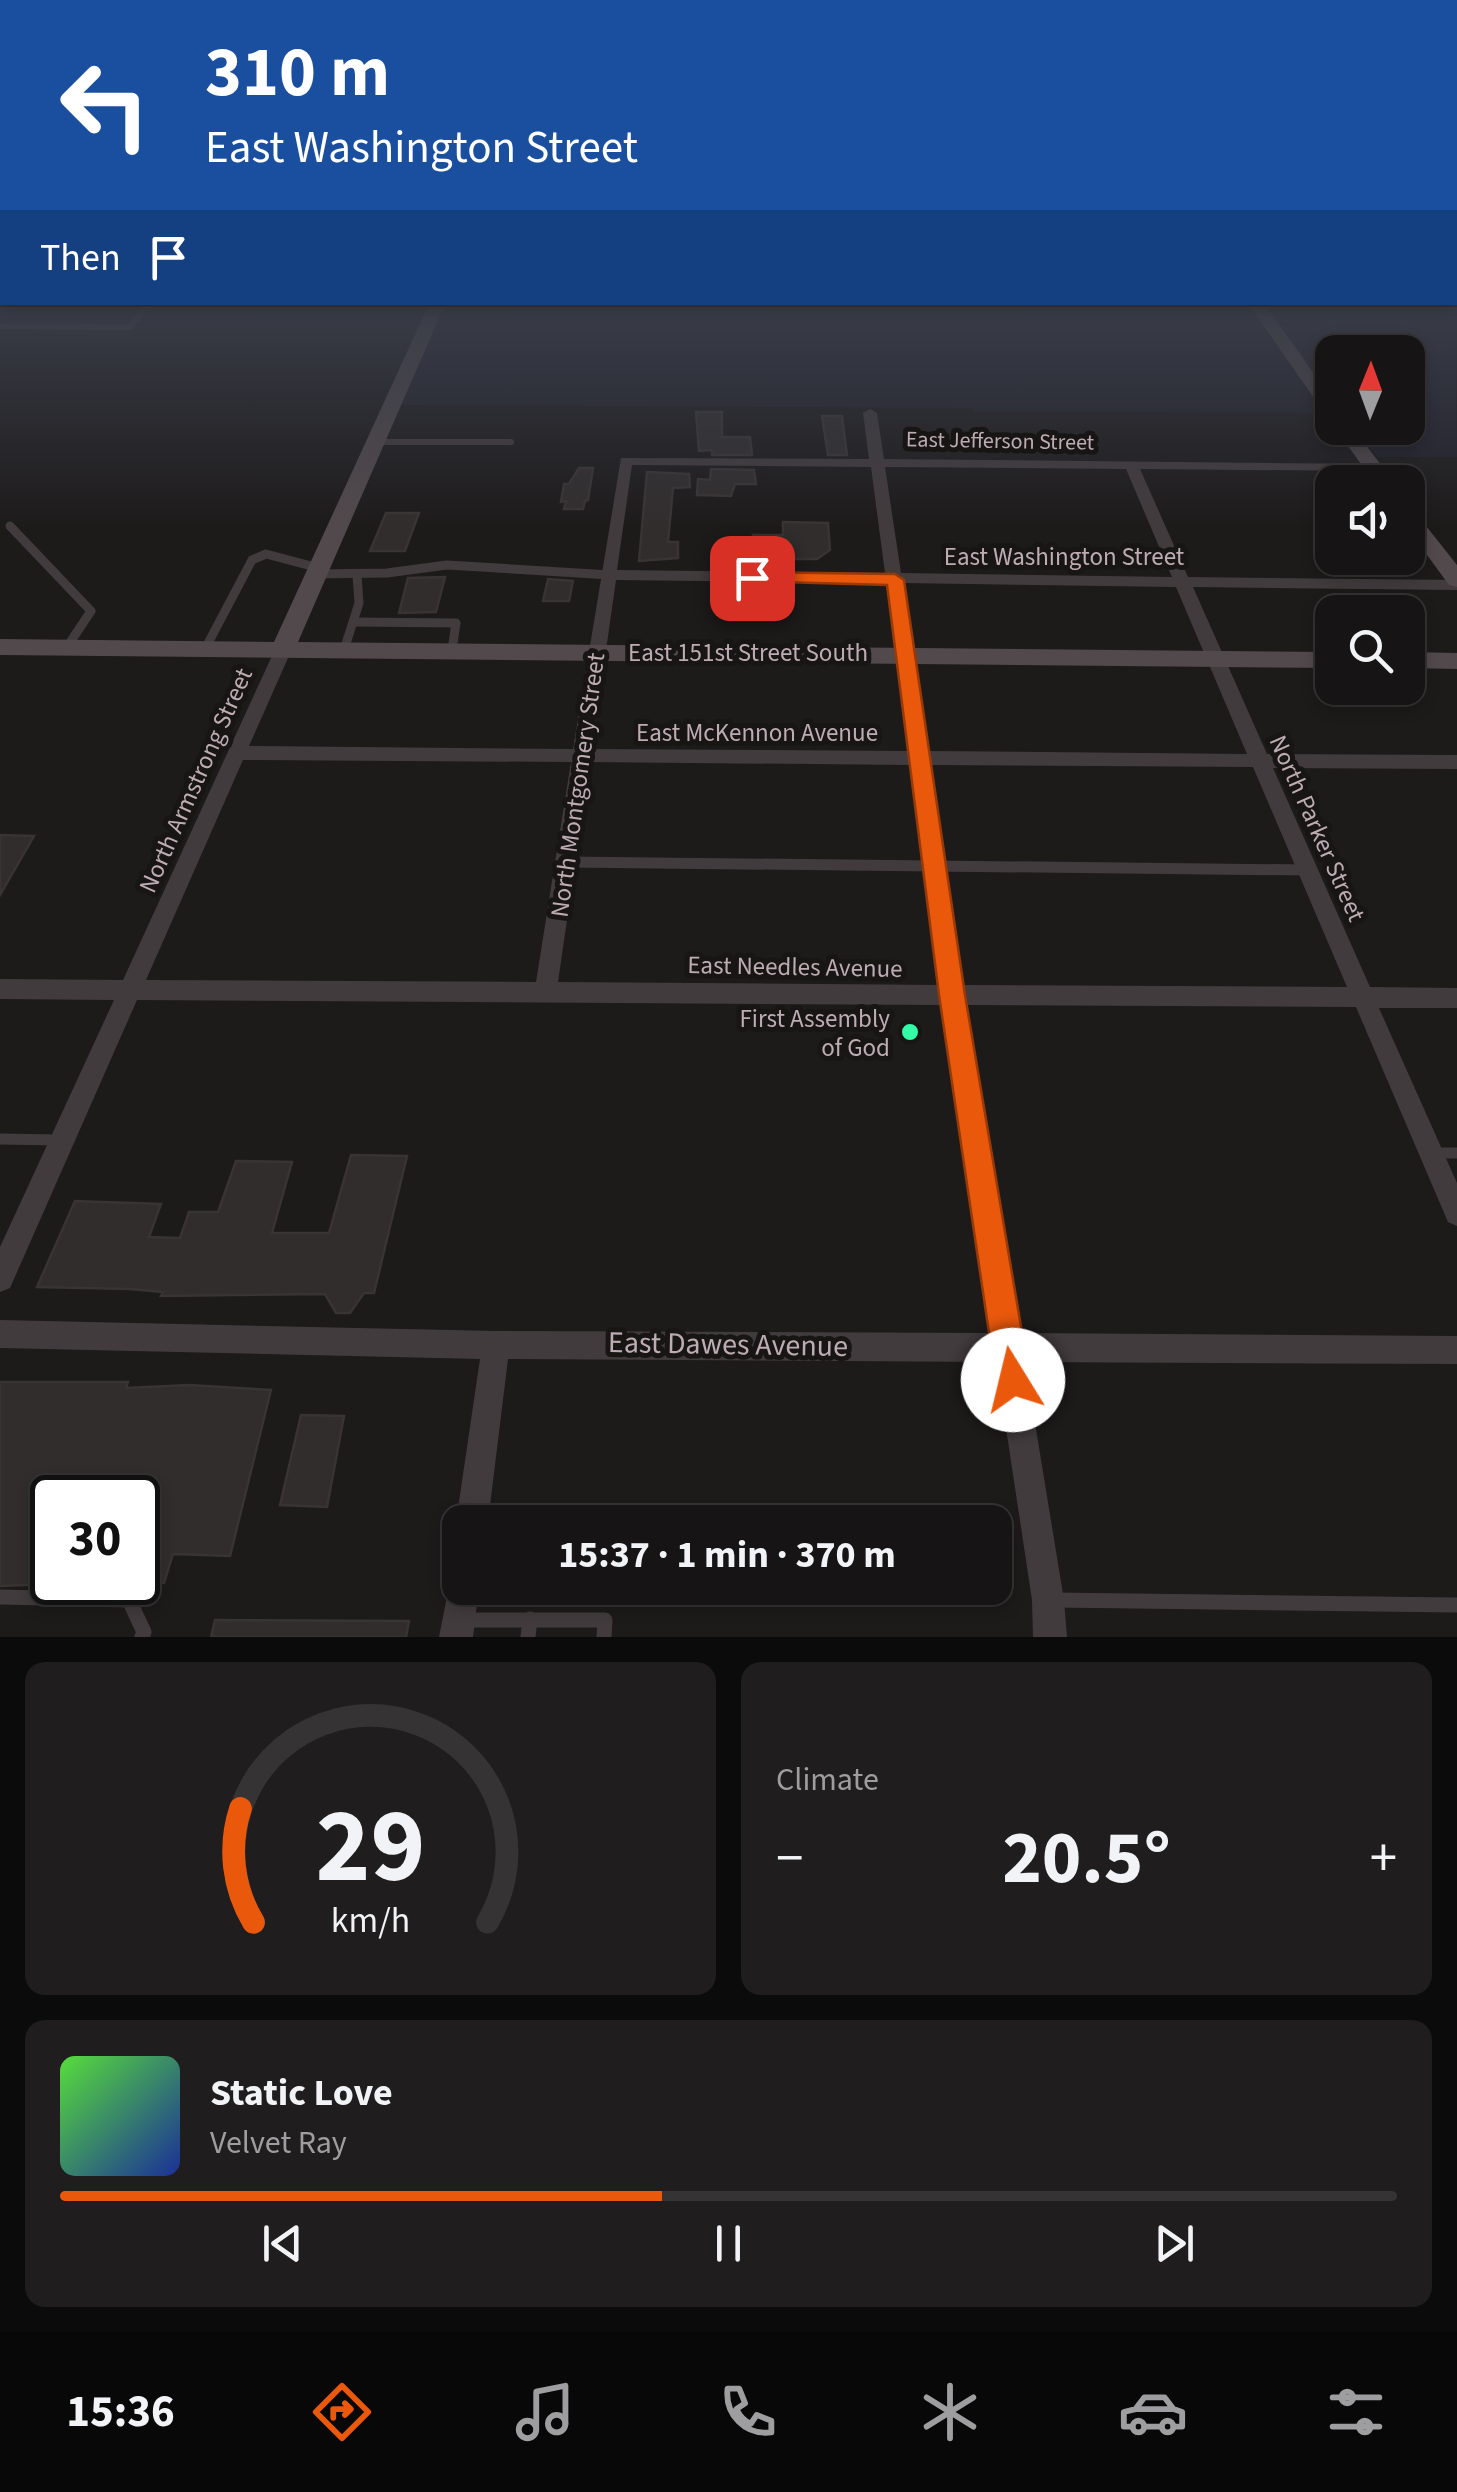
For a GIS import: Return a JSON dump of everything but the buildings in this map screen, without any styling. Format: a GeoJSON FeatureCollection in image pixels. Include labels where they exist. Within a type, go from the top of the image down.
{"type":"FeatureCollection","features":[{"type":"Feature","properties":{"kind":"main road","name":"North Armstrong Street"},"geometry":{"type":"LineString","coordinates":[[283,649],[405,376]]}},
{"type":"Feature","properties":{"kind":"main road"},"geometry":{"type":"LineString","coordinates":[[1425,539],[1457,582]]}},
{"type":"Feature","properties":{"kind":"main road","name":"East 151st Street South"},"geometry":{"type":"LineString","coordinates":[[0,647],[1315,660]]}},
{"type":"Feature","properties":{"kind":"main road"},"geometry":{"type":"LineString","coordinates":[[1425,660],[1457,661]]}},
{"type":"Feature","properties":{"kind":"street"},"geometry":{"type":"LineString","coordinates":[[870,413],[952,995],[1048,1600],[1050,1637]]}},
{"type":"Feature","properties":{"kind":"street","name":"East Jefferson Street"},"geometry":{"type":"LineString","coordinates":[[626,461],[1132,464],[1315,472]]}},
{"type":"Feature","properties":{"kind":"street","name":"North Montgomery Street"},"geometry":{"type":"LineString","coordinates":[[546,990],[626,461]]}},
{"type":"Feature","properties":{"kind":"street","name":"North Parker Street"},"geometry":{"type":"LineString","coordinates":[[1132,464],[1360,997],[1457,1212]]}},
{"type":"Feature","properties":{"kind":"street","name":"East Washington Street"},"geometry":{"type":"LineString","coordinates":[[610,575],[1457,582]]}},
{"type":"Feature","properties":{"kind":"street","name":"North Armstrong Street"},"geometry":{"type":"LineString","coordinates":[[0,1278],[283,649]]}},
{"type":"Feature","properties":{"kind":"street","name":"East McKennon Avenue"},"geometry":{"type":"LineString","coordinates":[[237,753],[1457,762]]}},
{"type":"Feature","properties":{"kind":"street","name":"East Needles Avenue"},"geometry":{"type":"LineString","coordinates":[[0,989],[1457,998]]}},
{"type":"Feature","properties":{"kind":"street","name":"East Dawes Avenue"},"geometry":{"type":"LineString","coordinates":[[0,1334],[496,1345],[1457,1350]]}},
{"type":"Feature","properties":{"kind":"street"},"geometry":{"type":"LineString","coordinates":[[474,1505],[496,1345]]}},
{"type":"Feature","properties":{"kind":"lane"},"geometry":{"type":"LineString","coordinates":[[376,442],[510,442]]}},
{"type":"Feature","properties":{"kind":"lane"},"geometry":{"type":"LineString","coordinates":[[10,526],[91,611],[68,647]]}},
{"type":"Feature","properties":{"kind":"lane"},"geometry":{"type":"LineString","coordinates":[[205,648],[260,553],[268,552],[297,568],[357,575],[448,565],[610,575]]}},
{"type":"Feature","properties":{"kind":"lane"},"geometry":{"type":"LineString","coordinates":[[344,650],[361,585],[357,575]]}},
{"type":"Feature","properties":{"kind":"lane"},"geometry":{"type":"LineString","coordinates":[[354,622],[456,623],[452,650]]}},
{"type":"Feature","properties":{"kind":"lane"},"geometry":{"type":"LineString","coordinates":[[567,862],[1306,870]]}},
{"type":"Feature","properties":{"kind":"lane"},"geometry":{"type":"LineString","coordinates":[[0,1139],[61,1140]]}},
{"type":"Feature","properties":{"kind":"lane"},"geometry":{"type":"LineString","coordinates":[[1430,1153],[1457,1153]]}},
{"type":"Feature","properties":{"kind":"lane"},"geometry":{"type":"LineString","coordinates":[[0,1597],[128,1600],[144,1632],[142,1637]]}},
{"type":"Feature","properties":{"kind":"lane"},"geometry":{"type":"LineString","coordinates":[[1048,1600],[1457,1605]]}},
{"type":"Feature","properties":{"kind":"lane"},"geometry":{"type":"LineString","coordinates":[[459,1615],[529,1628],[604,1628]]}},
{"type":"Feature","properties":{"kind":"shaded area"},"geometry":{"type":"Polygon","coordinates":[[[412,376],[1315,376],[1315,413],[974,412],[972,408],[400,405],[412,376]]]}},
{"type":"Feature","properties":{"kind":"shaded area"},"geometry":{"type":"Polygon","coordinates":[[[1425,376],[1456,376],[1457,457],[1379,457],[1367,445],[1425,445],[1425,376]]]}},
{"type":"Feature","properties":{"kind":"place","name":"First Assembly of God"},"geometry":{"type":"Point","coordinates":[910,1032]}},
{"type":"Feature","properties":{"kind":"route"},"geometry":{"type":"LineString","coordinates":[[752,578],[895,580],[952,995],[1013,1380]]}}]}
